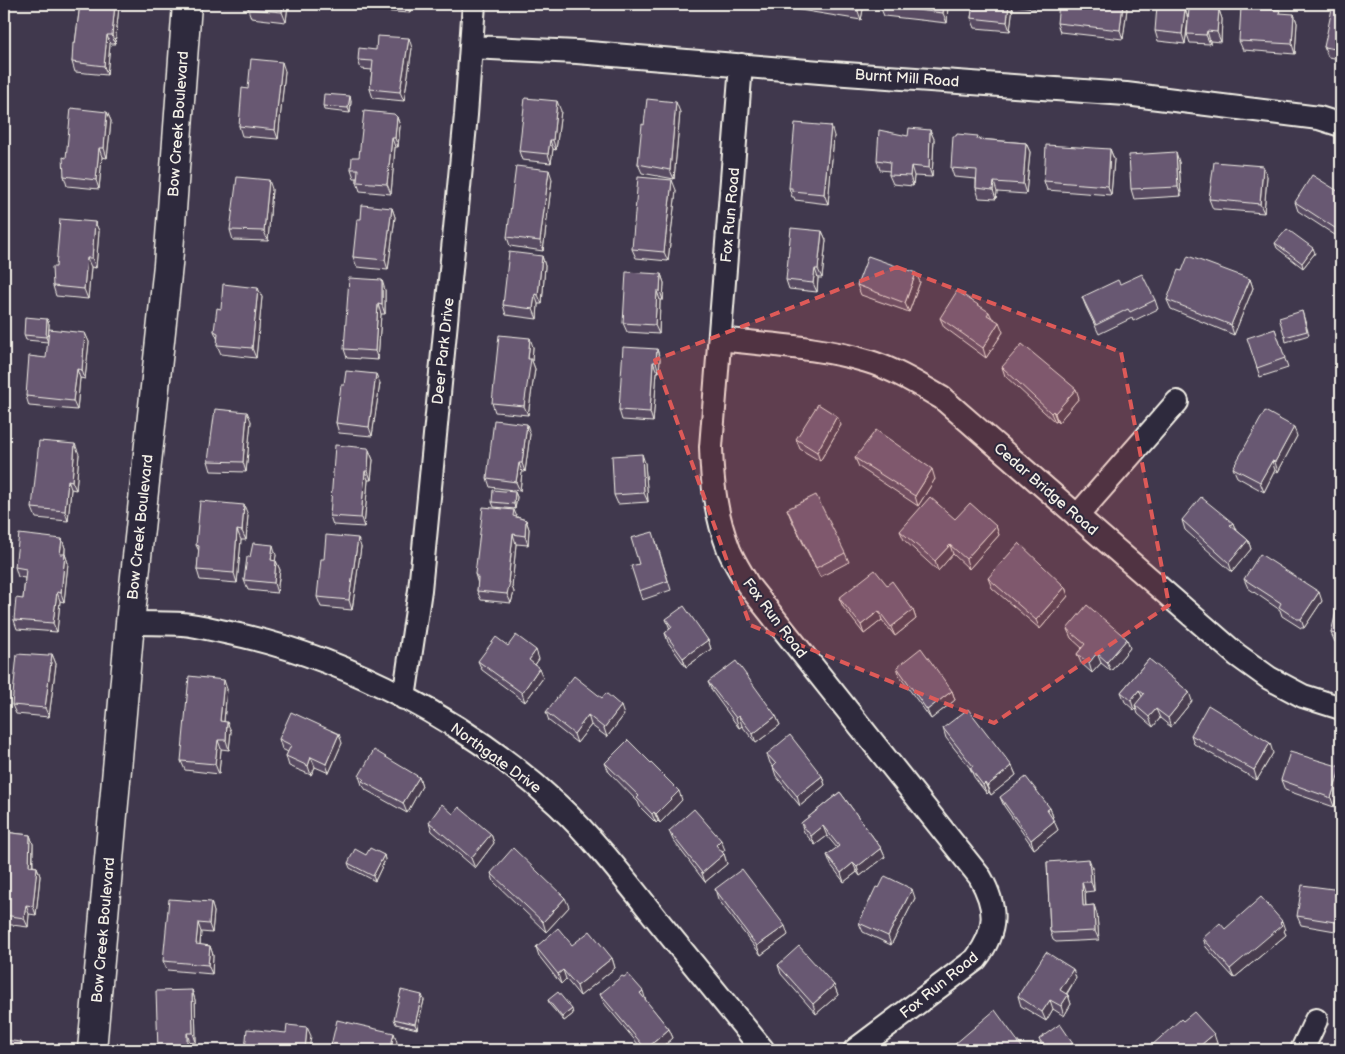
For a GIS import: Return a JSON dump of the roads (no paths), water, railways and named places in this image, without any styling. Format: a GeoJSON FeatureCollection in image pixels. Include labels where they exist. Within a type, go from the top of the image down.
{"type":"FeatureCollection","features":[{"type":"Feature","properties":{"kind":"street","name":"Bow Creek Boulevard"},"geometry":{"type":"LineString","coordinates":[[92,1050],[130,623],[168,265],[187,4]]}},
{"type":"Feature","properties":{"kind":"street","name":"Deer Park Drive"},"geometry":{"type":"LineString","coordinates":[[404,698],[420,590],[465,125],[474,4]]}},
{"type":"Feature","properties":{"kind":"street","name":"Burnt Mill Road"},"geometry":{"type":"LineString","coordinates":[[471,47],[577,52],[1126,94],[1320,118],[1341,125]]}},
{"type":"Feature","properties":{"kind":"street","name":"Fox Run Road"},"geometry":{"type":"LineString","coordinates":[[741,65],[711,447],[712,486],[718,515],[730,551],[748,585],[980,877],[989,893],[993,911],[992,930],[985,947],[976,958],[855,1050]]}},
{"type":"Feature","properties":{"kind":"street","name":"Cedar Bridge Road"},"geometry":{"type":"LineString","coordinates":[[720,339],[829,351],[868,361],[907,377],[942,398],[1230,649],[1269,678],[1303,696],[1341,708]]}},
{"type":"Feature","properties":{"kind":"street"},"geometry":{"type":"LineString","coordinates":[[1077,516],[1177,402]]}},
{"type":"Feature","properties":{"kind":"street","name":"Northgate Drive"},"geometry":{"type":"LineString","coordinates":[[130,623],[183,624],[250,637],[299,652],[346,670],[404,698],[457,728],[509,764],[557,805],[601,850],[763,1050]]}},
{"type":"Feature","properties":{"kind":"street"},"geometry":{"type":"LineString","coordinates":[[1302,1050],[1316,1020]]}}]}
